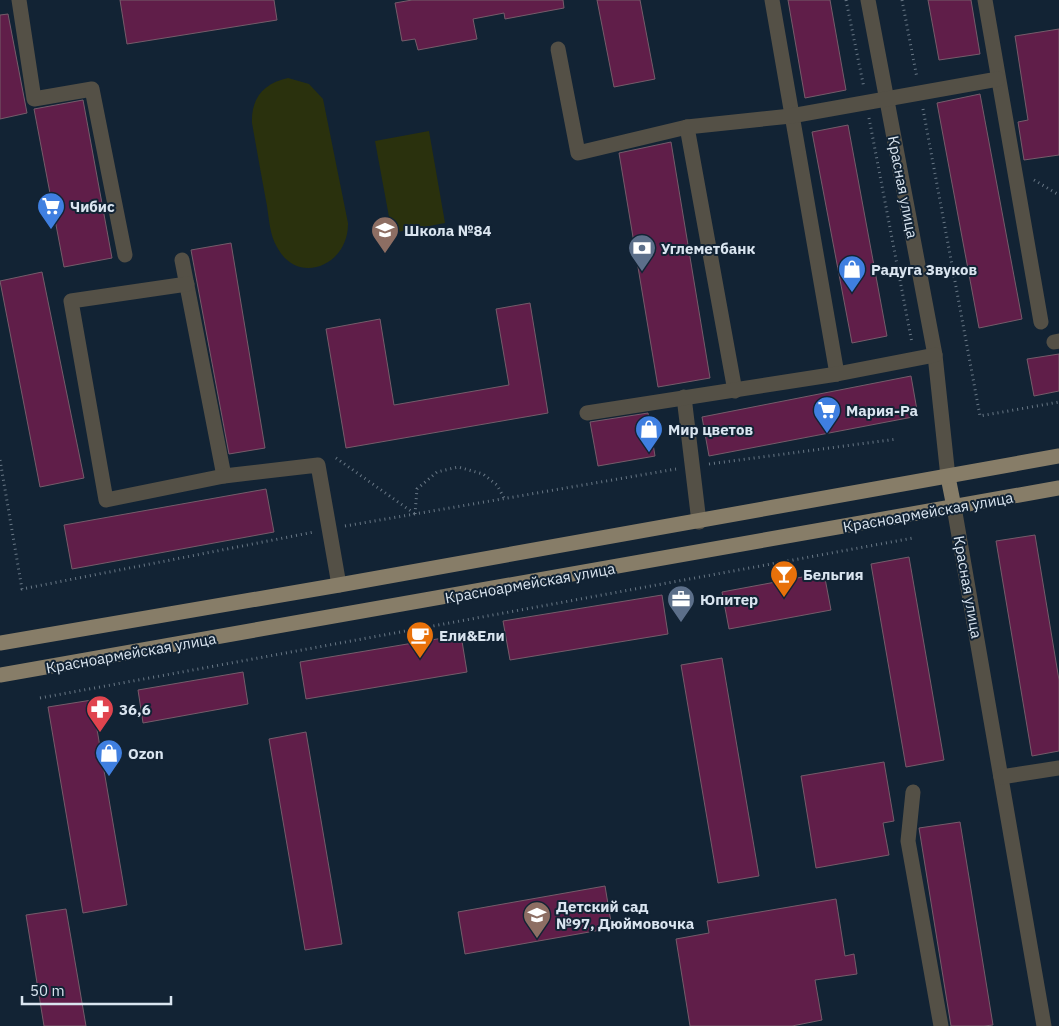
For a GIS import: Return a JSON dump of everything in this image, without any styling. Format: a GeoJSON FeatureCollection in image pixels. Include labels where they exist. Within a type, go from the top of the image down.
{"type":"FeatureCollection","features":[{"type":"Feature","properties":{"kind":"main road","name":"Красноармейская улица"},"geometry":{"type":"LineString","coordinates":[[0,643],[699,522],[1059,456]]}},
{"type":"Feature","properties":{"kind":"main road","name":"Красная улица"},"geometry":{"type":"LineString","coordinates":[[948,477],[954,507]]}},
{"type":"Feature","properties":{"kind":"main road","name":"Красноармейская улица"},"geometry":{"type":"LineString","coordinates":[[0,675],[1059,488]]}},
{"type":"Feature","properties":{"kind":"street"},"geometry":{"type":"LineString","coordinates":[[19,0],[34,99],[92,89],[125,255]]}},
{"type":"Feature","properties":{"kind":"street"},"geometry":{"type":"LineString","coordinates":[[772,0],[838,374]]}},
{"type":"Feature","properties":{"kind":"street","name":"Красная улица"},"geometry":{"type":"LineString","coordinates":[[868,0],[935,355],[948,477]]}},
{"type":"Feature","properties":{"kind":"street"},"geometry":{"type":"LineString","coordinates":[[985,0],[1041,322]]}},
{"type":"Feature","properties":{"kind":"street"},"geometry":{"type":"LineString","coordinates":[[558,50],[578,153],[687,127],[791,116],[867,104],[920,91],[998,78]]}},
{"type":"Feature","properties":{"kind":"street"},"geometry":{"type":"LineString","coordinates":[[687,127],[735,391]]}},
{"type":"Feature","properties":{"kind":"street"},"geometry":{"type":"LineString","coordinates":[[182,260],[224,476]]}},
{"type":"Feature","properties":{"kind":"street"},"geometry":{"type":"LineString","coordinates":[[187,284],[71,301],[106,500],[224,476],[318,465],[339,585]]}},
{"type":"Feature","properties":{"kind":"street"},"geometry":{"type":"LineString","coordinates":[[586,414],[838,374],[935,355]]}},
{"type":"Feature","properties":{"kind":"street"},"geometry":{"type":"LineString","coordinates":[[684,397],[699,522]]}},
{"type":"Feature","properties":{"kind":"street","name":"Красная улица"},"geometry":{"type":"LineString","coordinates":[[954,507],[1044,1026]]}},
{"type":"Feature","properties":{"kind":"street"},"geometry":{"type":"LineString","coordinates":[[1001,777],[1059,768]]}},
{"type":"Feature","properties":{"kind":"street"},"geometry":{"type":"LineString","coordinates":[[913,792],[908,841],[940,1026]]}},
{"type":"Feature","properties":{"kind":"path"},"geometry":{"type":"LineString","coordinates":[[846,0],[914,359]]}},
{"type":"Feature","properties":{"kind":"path"},"geometry":{"type":"LineString","coordinates":[[902,0],[980,416],[1059,402]]}},
{"type":"Feature","properties":{"kind":"path"},"geometry":{"type":"LineString","coordinates":[[1015,169],[1059,195]]}},
{"type":"Feature","properties":{"kind":"path"},"geometry":{"type":"LineString","coordinates":[[0,460],[22,589],[329,529],[504,498],[691,466],[897,439]]}},
{"type":"Feature","properties":{"kind":"path"},"geometry":{"type":"LineString","coordinates":[[336,458],[415,514]]}},
{"type":"Feature","properties":{"kind":"path"},"geometry":{"type":"LineString","coordinates":[[415,514],[417,489],[437,472],[458,468],[482,474],[498,485],[504,498]]}},
{"type":"Feature","properties":{"kind":"path"},"geometry":{"type":"LineString","coordinates":[[40,698],[913,538]]}},
{"type":"Feature","properties":{"kind":"green space"},"geometry":{"type":"Polygon","coordinates":[[[288,78],[309,84],[323,99],[348,223],[346,238],[332,260],[321,266],[309,268],[297,266],[286,259],[273,238],[252,123],[254,106],[261,93],[272,84],[288,78]]]}},
{"type":"Feature","properties":{"kind":"green space"},"geometry":{"type":"Polygon","coordinates":[[[429,131],[445,223],[392,233],[375,141],[429,131]]]}},
{"type":"Feature","properties":{"kind":"building"},"geometry":{"type":"Polygon","coordinates":[[[120,0],[274,0],[277,20],[127,44],[120,0]]]}},
{"type":"Feature","properties":{"kind":"building"},"geometry":{"type":"Polygon","coordinates":[[[412,0],[563,0],[564,8],[505,19],[504,13],[473,19],[477,39],[418,50],[415,39],[402,41],[395,3],[412,0]]]}},
{"type":"Feature","properties":{"kind":"building"},"geometry":{"type":"Polygon","coordinates":[[[597,0],[640,0],[655,79],[614,87],[597,0]]]}},
{"type":"Feature","properties":{"kind":"building"},"geometry":{"type":"Polygon","coordinates":[[[788,0],[830,0],[846,90],[805,98],[788,0]]]}},
{"type":"Feature","properties":{"kind":"building"},"geometry":{"type":"Polygon","coordinates":[[[928,0],[971,0],[980,54],[939,60],[928,0]]]}},
{"type":"Feature","properties":{"kind":"building"},"geometry":{"type":"Polygon","coordinates":[[[8,14],[27,113],[0,119],[0,15],[8,14]]]}},
{"type":"Feature","properties":{"kind":"building"},"geometry":{"type":"Polygon","coordinates":[[[1059,29],[1059,155],[1024,160],[1018,122],[1028,120],[1015,36],[1059,29]]]}},
{"type":"Feature","properties":{"kind":"building"},"geometry":{"type":"Polygon","coordinates":[[[980,94],[1022,319],[979,328],[937,103],[980,94]]]}},
{"type":"Feature","properties":{"kind":"building"},"geometry":{"type":"Polygon","coordinates":[[[83,100],[112,258],[64,267],[34,109],[83,100]]]}},
{"type":"Feature","properties":{"kind":"building"},"geometry":{"type":"Polygon","coordinates":[[[848,125],[887,336],[852,343],[812,132],[848,125]]]}},
{"type":"Feature","properties":{"kind":"building"},"geometry":{"type":"Polygon","coordinates":[[[671,142],[710,378],[658,387],[619,153],[671,142]]]}},
{"type":"Feature","properties":{"kind":"building"},"geometry":{"type":"Polygon","coordinates":[[[231,243],[265,448],[229,454],[191,250],[231,243]]]}},
{"type":"Feature","properties":{"kind":"building"},"geometry":{"type":"Polygon","coordinates":[[[42,272],[84,478],[40,487],[0,281],[42,272]]]}},
{"type":"Feature","properties":{"kind":"building"},"geometry":{"type":"Polygon","coordinates":[[[530,303],[548,413],[346,448],[326,329],[380,319],[394,405],[509,385],[496,309],[530,303]]]}},
{"type":"Feature","properties":{"kind":"building"},"geometry":{"type":"Polygon","coordinates":[[[1059,354],[1059,391],[1034,396],[1027,359],[1059,354]]]}},
{"type":"Feature","properties":{"kind":"building"},"geometry":{"type":"Polygon","coordinates":[[[911,376],[918,416],[709,456],[702,417],[911,376]]]}},
{"type":"Feature","properties":{"kind":"building"},"geometry":{"type":"Polygon","coordinates":[[[648,413],[655,456],[598,466],[590,422],[648,413]]]}},
{"type":"Feature","properties":{"kind":"building"},"geometry":{"type":"Polygon","coordinates":[[[266,489],[274,532],[72,569],[64,525],[266,489]]]}},
{"type":"Feature","properties":{"kind":"building"},"geometry":{"type":"Polygon","coordinates":[[[1035,535],[1059,680],[1059,751],[1032,756],[996,541],[1035,535]]]}},
{"type":"Feature","properties":{"kind":"building"},"geometry":{"type":"Polygon","coordinates":[[[909,557],[944,760],[906,767],[871,564],[909,557]]]}},
{"type":"Feature","properties":{"kind":"building"},"geometry":{"type":"Polygon","coordinates":[[[824,573],[831,610],[729,629],[722,592],[824,573]]]}},
{"type":"Feature","properties":{"kind":"building"},"geometry":{"type":"Polygon","coordinates":[[[662,595],[668,634],[510,660],[503,621],[662,595]]]}},
{"type":"Feature","properties":{"kind":"building"},"geometry":{"type":"Polygon","coordinates":[[[461,635],[467,672],[306,699],[300,662],[461,635]]]}},
{"type":"Feature","properties":{"kind":"building"},"geometry":{"type":"Polygon","coordinates":[[[722,658],[759,876],[718,883],[681,665],[722,658]]]}},
{"type":"Feature","properties":{"kind":"building"},"geometry":{"type":"Polygon","coordinates":[[[243,672],[248,704],[143,723],[138,690],[243,672]]]}},
{"type":"Feature","properties":{"kind":"building"},"geometry":{"type":"Polygon","coordinates":[[[92,700],[127,905],[83,913],[48,707],[92,700]]]}},
{"type":"Feature","properties":{"kind":"building"},"geometry":{"type":"Polygon","coordinates":[[[306,732],[342,944],[305,950],[269,739],[306,732]]]}},
{"type":"Feature","properties":{"kind":"building"},"geometry":{"type":"Polygon","coordinates":[[[884,762],[894,821],[883,823],[889,855],[816,868],[801,776],[884,762]]]}},
{"type":"Feature","properties":{"kind":"building"},"geometry":{"type":"Polygon","coordinates":[[[960,822],[993,1025],[951,1026],[919,828],[960,822]]]}},
{"type":"Feature","properties":{"kind":"building"},"geometry":{"type":"Polygon","coordinates":[[[605,886],[612,928],[465,954],[458,912],[605,886]]]}},
{"type":"Feature","properties":{"kind":"building"},"geometry":{"type":"Polygon","coordinates":[[[836,899],[845,956],[854,954],[857,974],[815,980],[822,1020],[792,1026],[690,1026],[676,939],[709,933],[707,921],[836,899]]]}},
{"type":"Feature","properties":{"kind":"building"},"geometry":{"type":"Polygon","coordinates":[[[66,909],[86,1026],[44,1026],[26,915],[66,909]]]}},
{"type":"Feature","properties":{"kind":"place","name":"Чибис"},"geometry":{"type":"Point","coordinates":[51,230]}},
{"type":"Feature","properties":{"kind":"place","name":"Школа №84"},"geometry":{"type":"Point","coordinates":[385,254]}},
{"type":"Feature","properties":{"kind":"place","name":"Углеметбанк"},"geometry":{"type":"Point","coordinates":[642,272]}},
{"type":"Feature","properties":{"kind":"place","name":"Радуга Звуков"},"geometry":{"type":"Point","coordinates":[852,293]}},
{"type":"Feature","properties":{"kind":"place","name":"Мария-Ра"},"geometry":{"type":"Point","coordinates":[827,434]}},
{"type":"Feature","properties":{"kind":"place","name":"Мир цветов"},"geometry":{"type":"Point","coordinates":[649,453]}},
{"type":"Feature","properties":{"kind":"place","name":"Бельгия"},"geometry":{"type":"Point","coordinates":[784,598]}},
{"type":"Feature","properties":{"kind":"place","name":"Юпитер"},"geometry":{"type":"Point","coordinates":[681,623]}},
{"type":"Feature","properties":{"kind":"place","name":"Ели&Ели"},"geometry":{"type":"Point","coordinates":[420,659]}},
{"type":"Feature","properties":{"kind":"place","name":"36,6"},"geometry":{"type":"Point","coordinates":[100,733]}},
{"type":"Feature","properties":{"kind":"place","name":"Ozon"},"geometry":{"type":"Point","coordinates":[109,777]}},
{"type":"Feature","properties":{"kind":"place","name":"Детский сад №97, Дюймовочка"},"geometry":{"type":"Point","coordinates":[537,939]}}]}
